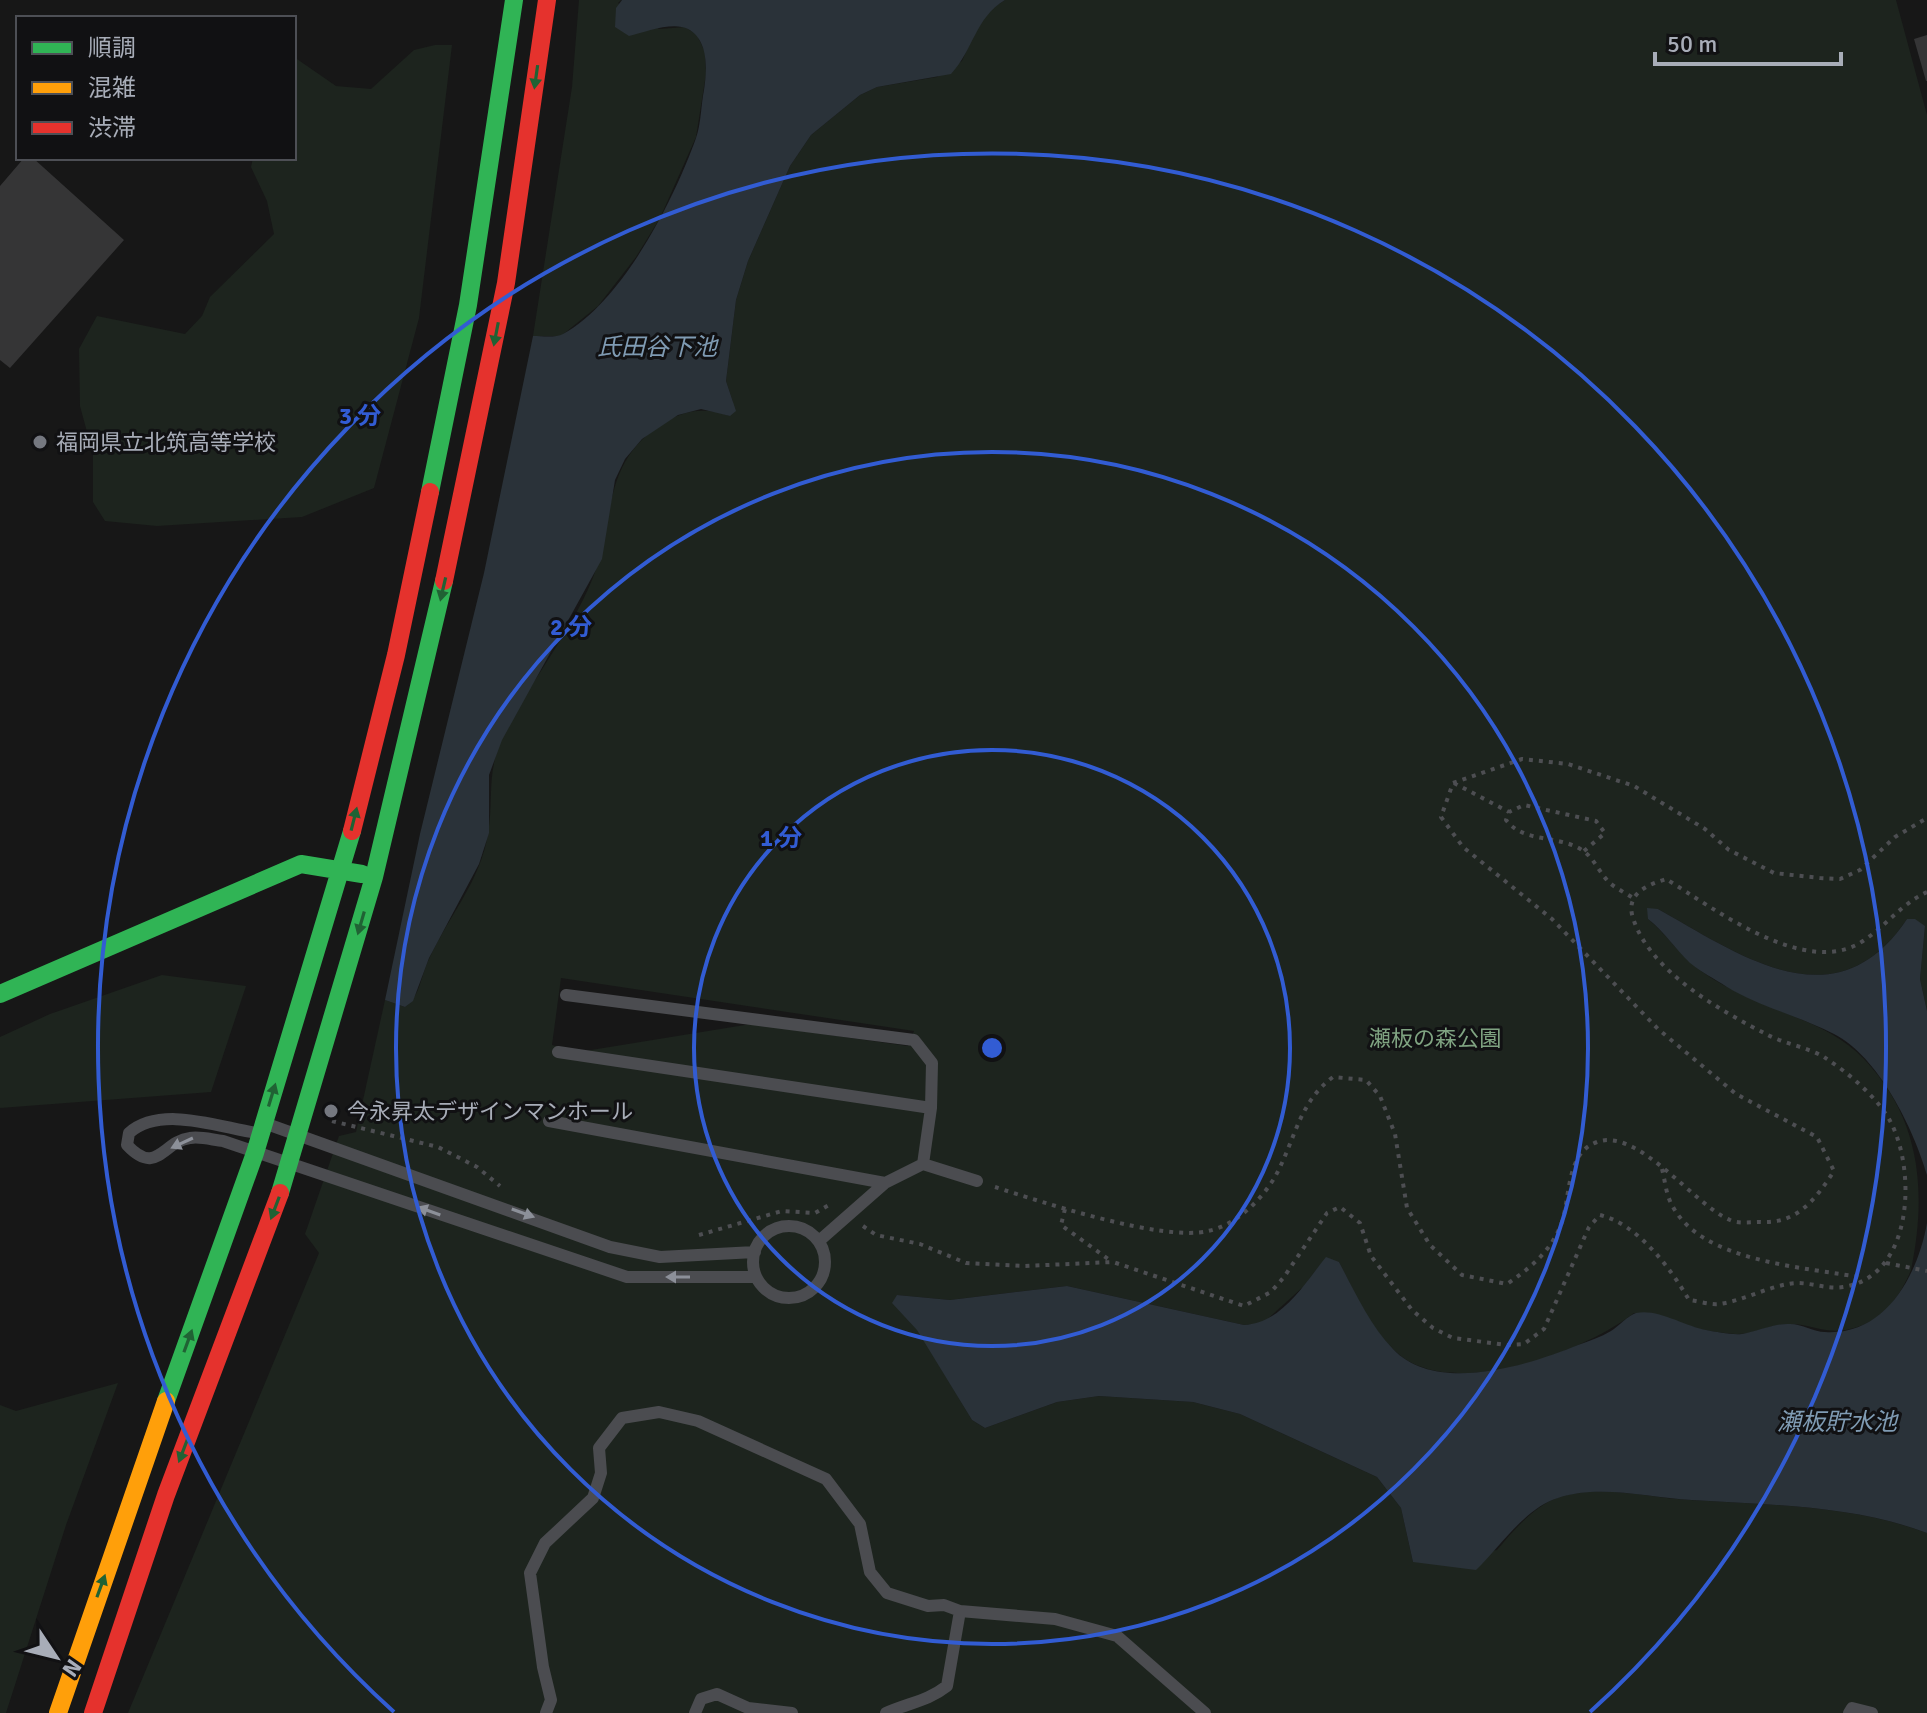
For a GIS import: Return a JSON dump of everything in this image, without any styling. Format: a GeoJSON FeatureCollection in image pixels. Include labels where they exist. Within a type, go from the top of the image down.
{"type":"FeatureCollection","features":[{"type":"Feature","properties":{"kind":"street"},"geometry":{"type":"LineString","coordinates":[[58,1713],[255,1153],[342,869],[396,655],[462,334],[514,0]]}},
{"type":"Feature","properties":{"kind":"street"},"geometry":{"type":"LineString","coordinates":[[93,1713],[166,1495],[291,1163],[374,877],[414,719],[482,406],[506,283],[547,0]]}},
{"type":"Feature","properties":{"kind":"street"},"geometry":{"type":"LineString","coordinates":[[0,994],[301,864],[374,877]]}},
{"type":"Feature","properties":{"kind":"lane"},"geometry":{"type":"LineString","coordinates":[[566,995],[914,1040],[932,1063],[931,1108],[923,1164]]}},
{"type":"Feature","properties":{"kind":"lane"},"geometry":{"type":"LineString","coordinates":[[558,1052],[931,1108]]}},
{"type":"Feature","properties":{"kind":"lane"},"geometry":{"type":"LineString","coordinates":[[755,1252],[660,1257],[610,1247],[300,1134],[158,1118],[140,1123],[129,1133],[127,1145],[137,1156],[151,1159],[192,1137],[223,1141],[627,1277],[756,1277]]}},
{"type":"Feature","properties":{"kind":"lane"},"geometry":{"type":"LineString","coordinates":[[549,1121],[885,1183]]}},
{"type":"Feature","properties":{"kind":"lane"},"geometry":{"type":"LineString","coordinates":[[819,1241],[885,1183],[923,1164],[977,1181]]}},
{"type":"Feature","properties":{"kind":"lane"},"geometry":{"type":"LineString","coordinates":[[778,1228],[800,1228],[819,1241],[826,1263],[824,1274],[809,1293],[797,1298],[773,1295],[756,1277],[755,1252],[759,1241],[778,1228]]}},
{"type":"Feature","properties":{"kind":"lane"},"geometry":{"type":"LineString","coordinates":[[546,1713],[551,1700],[543,1667],[530,1573],[545,1543],[593,1498],[601,1473],[599,1448],[622,1418],[659,1412],[698,1421],[826,1479],[860,1524],[870,1572],[887,1593],[905,1602],[944,1605],[960,1611],[1055,1619],[1117,1636],[1205,1713]]}},
{"type":"Feature","properties":{"kind":"lane"},"geometry":{"type":"LineString","coordinates":[[886,1713],[905,1704],[929,1700],[947,1686],[960,1611]]}},
{"type":"Feature","properties":{"kind":"lane"},"geometry":{"type":"LineString","coordinates":[[695,1713],[701,1699],[717,1694],[748,1708],[792,1713]]}},
{"type":"Feature","properties":{"kind":"lane"},"geometry":{"type":"LineString","coordinates":[[1849,1713],[1852,1708],[1872,1713]]}},
{"type":"Feature","properties":{"kind":"path"},"geometry":{"type":"LineString","coordinates":[[1453,783],[1522,759],[1568,764],[1634,786],[1705,829],[1729,850],[1774,873],[1820,878],[1840,879],[1860,870],[1895,837],[1927,818]]}},
{"type":"Feature","properties":{"kind":"path"},"geometry":{"type":"LineString","coordinates":[[1453,783],[1509,812]]}},
{"type":"Feature","properties":{"kind":"path"},"geometry":{"type":"LineString","coordinates":[[977,1181],[1065,1209],[1150,1228],[1206,1232],[1240,1219],[1275,1177],[1307,1102],[1333,1077],[1366,1080],[1380,1096],[1395,1134],[1407,1208],[1430,1245],[1462,1275],[1507,1284],[1538,1263],[1561,1226],[1570,1176],[1589,1145],[1601,1140],[1618,1141],[1642,1152],[1731,1221],[1782,1223],[1818,1197],[1834,1171],[1817,1137],[1736,1094],[1658,1029],[1552,919],[1463,847],[1441,817],[1453,783]]}},
{"type":"Feature","properties":{"kind":"path"},"geometry":{"type":"LineString","coordinates":[[1584,851],[1605,833],[1596,821],[1524,805],[1509,812],[1506,820],[1515,832],[1548,837],[1584,851],[1608,882],[1633,898]]}},
{"type":"Feature","properties":{"kind":"path"},"geometry":{"type":"LineString","coordinates":[[1065,1209],[1061,1225],[1113,1262],[1244,1306],[1271,1292],[1327,1213],[1340,1207],[1360,1223],[1371,1256],[1412,1310],[1433,1328],[1453,1338],[1507,1345],[1524,1344],[1544,1329],[1589,1227],[1600,1215],[1621,1220],[1676,1278],[1689,1300],[1717,1305],[1792,1283],[1843,1287],[1865,1278],[1886,1263],[1901,1234],[1906,1209],[1901,1156],[1890,1120],[1857,1082],[1823,1057],[1769,1035],[1710,1001],[1664,965],[1639,933],[1631,914],[1633,898],[1646,885],[1666,879],[1768,941],[1833,953],[1863,942],[1892,914],[1927,892]]}},
{"type":"Feature","properties":{"kind":"path"},"geometry":{"type":"LineString","coordinates":[[332,1121],[438,1147],[477,1167],[511,1191]]}},
{"type":"Feature","properties":{"kind":"path"},"geometry":{"type":"LineString","coordinates":[[1662,1169],[1671,1205],[1691,1231],[1727,1252],[1865,1278]]}},
{"type":"Feature","properties":{"kind":"path"},"geometry":{"type":"LineString","coordinates":[[684,1239],[782,1211],[815,1213],[830,1204],[876,1235],[920,1244],[966,1263],[1025,1266],[1113,1262]]}},
{"type":"Feature","properties":{"kind":"path"},"geometry":{"type":"LineString","coordinates":[[1886,1263],[1927,1271]]}},
{"type":"Feature","properties":{"kind":"green space"},"geometry":{"type":"Polygon","coordinates":[[[579,0],[621,0],[618,3],[659,29],[685,27],[697,35],[705,52],[706,74],[696,137],[660,218],[636,257],[598,306],[561,336],[533,336],[572,87],[579,0]]]}},
{"type":"Feature","properties":{"kind":"green space","name":"瀬板の森公園"},"geometry":{"type":"Polygon","coordinates":[[[1005,0],[1896,0],[1927,115],[1927,1011],[1920,979],[1925,926],[1907,919],[1879,951],[1850,969],[1819,975],[1787,971],[1755,961],[1658,909],[1648,919],[1704,973],[1748,997],[1834,1036],[1864,1059],[1883,1082],[1898,1106],[1908,1132],[1918,1185],[1916,1241],[1911,1270],[1892,1304],[1869,1322],[1839,1331],[1789,1324],[1748,1333],[1723,1333],[1634,1313],[1583,1343],[1550,1356],[1480,1372],[1447,1372],[1418,1366],[1385,1341],[1356,1297],[1339,1262],[1320,1265],[1304,1286],[1262,1324],[1244,1325],[1067,1286],[950,1300],[897,1295],[972,1420],[985,1428],[1057,1402],[1099,1396],[1193,1402],[1240,1414],[1377,1477],[1401,1508],[1413,1562],[1497,1550],[1524,1520],[1548,1502],[1590,1492],[1810,1508],[1870,1517],[1927,1533],[1927,1713],[128,1713],[319,1253],[305,1234],[339,1136],[356,1132],[385,1000],[405,1007],[414,998],[429,959],[478,867],[488,833],[497,751],[512,718],[583,601],[600,557],[613,492],[620,473],[630,454],[645,437],[667,421],[698,411],[730,416],[733,402],[726,381],[736,300],[748,261],[790,166],[811,135],[860,95],[877,87],[937,77],[962,61],[978,25],[991,9],[1005,0]],[[561,978],[552,1045],[579,1052],[751,1024],[908,1046],[914,1031],[561,978]]]}},
{"type":"Feature","properties":{"kind":"green space"},"geometry":{"type":"Polygon","coordinates":[[[452,45],[419,318],[374,488],[302,517],[157,526],[105,521],[93,502],[93,454],[80,406],[79,349],[97,316],[185,334],[202,316],[210,297],[274,234],[267,201],[251,167],[253,160],[296,160],[296,58],[336,86],[371,89],[414,50],[452,45]]]}},
{"type":"Feature","properties":{"kind":"green space"},"geometry":{"type":"Polygon","coordinates":[[[162,975],[246,986],[211,1092],[0,1108],[0,1037],[50,1014],[162,975]]]}},
{"type":"Feature","properties":{"kind":"green space"},"geometry":{"type":"Polygon","coordinates":[[[118,1383],[66,1525],[6,1713],[0,1713],[0,1405],[16,1411],[118,1383]]]}},
{"type":"Feature","properties":{"kind":"water","name":"氏田谷下池"},"geometry":{"type":"Polygon","coordinates":[[[622,0],[1005,0],[987,16],[951,74],[877,87],[860,95],[811,135],[790,166],[748,261],[736,300],[726,381],[736,411],[730,416],[701,409],[678,415],[642,439],[625,459],[615,480],[602,559],[502,740],[489,775],[489,833],[479,864],[429,958],[413,1001],[405,1007],[385,1000],[420,834],[484,573],[533,336],[563,334],[606,299],[660,219],[699,127],[706,74],[700,40],[688,29],[675,26],[629,36],[615,27],[616,8],[622,0]]]}},
{"type":"Feature","properties":{"kind":"water"},"geometry":{"type":"Polygon","coordinates":[[[1647,908],[1658,909],[1755,961],[1787,971],[1819,975],[1850,969],[1879,951],[1907,919],[1915,919],[1925,926],[1920,979],[1927,1011],[1927,1175],[1913,1137],[1892,1096],[1879,1076],[1850,1044],[1834,1034],[1740,994],[1690,963],[1648,919],[1647,908]]]}},
{"type":"Feature","properties":{"kind":"water","name":"瀬板貯水池"},"geometry":{"type":"Polygon","coordinates":[[[1927,1223],[1927,1533],[1870,1517],[1811,1508],[1591,1492],[1558,1498],[1535,1510],[1476,1570],[1413,1562],[1401,1508],[1377,1477],[1240,1414],[1193,1402],[1099,1396],[1057,1402],[985,1428],[972,1420],[917,1330],[892,1303],[897,1295],[950,1300],[1067,1286],[1244,1325],[1258,1323],[1281,1310],[1326,1257],[1339,1262],[1377,1329],[1393,1349],[1411,1363],[1433,1371],[1483,1372],[1534,1361],[1591,1340],[1611,1331],[1629,1316],[1644,1312],[1729,1334],[1784,1324],[1821,1332],[1847,1331],[1882,1313],[1896,1298],[1916,1262],[1927,1223]]]}},
{"type":"Feature","properties":{"kind":"building"},"geometry":{"type":"Polygon","coordinates":[[[1927,35],[1927,81],[1926,81],[1914,39],[1927,35]]]}},
{"type":"Feature","properties":{"kind":"building"},"geometry":{"type":"Polygon","coordinates":[[[22,160],[35,160],[124,240],[10,368],[0,360],[0,186],[22,160]]]}},
{"type":"Feature","properties":{"kind":"traffic: fast"},"geometry":{"type":"LineString","coordinates":[[430,492],[468,305],[514,0]]}},
{"type":"Feature","properties":{"kind":"traffic: fast"},"geometry":{"type":"LineString","coordinates":[[280,1193],[374,877],[444,581]]}},
{"type":"Feature","properties":{"kind":"traffic: fast"},"geometry":{"type":"LineString","coordinates":[[166,1401],[255,1153],[352,831]]}},
{"type":"Feature","properties":{"kind":"traffic: fast"},"geometry":{"type":"LineString","coordinates":[[0,994],[301,864],[362,874]]}},
{"type":"Feature","properties":{"kind":"traffic: slow"},"geometry":{"type":"LineString","coordinates":[[58,1713],[166,1401]]}},
{"type":"Feature","properties":{"kind":"traffic: jam"},"geometry":{"type":"LineString","coordinates":[[444,581],[506,283],[547,0]]}},
{"type":"Feature","properties":{"kind":"traffic: jam"},"geometry":{"type":"LineString","coordinates":[[352,831],[396,655],[430,492]]}},
{"type":"Feature","properties":{"kind":"traffic: jam"},"geometry":{"type":"LineString","coordinates":[[93,1713],[166,1495],[280,1193]]}},
{"type":"Feature","properties":{"kind":"place","name":"福岡県立北筑高等学校"},"geometry":{"type":"Point","coordinates":[40,442]}},
{"type":"Feature","properties":{"kind":"place","name":"今永昇太デザインマンホール"},"geometry":{"type":"Point","coordinates":[331,1111]}}]}
